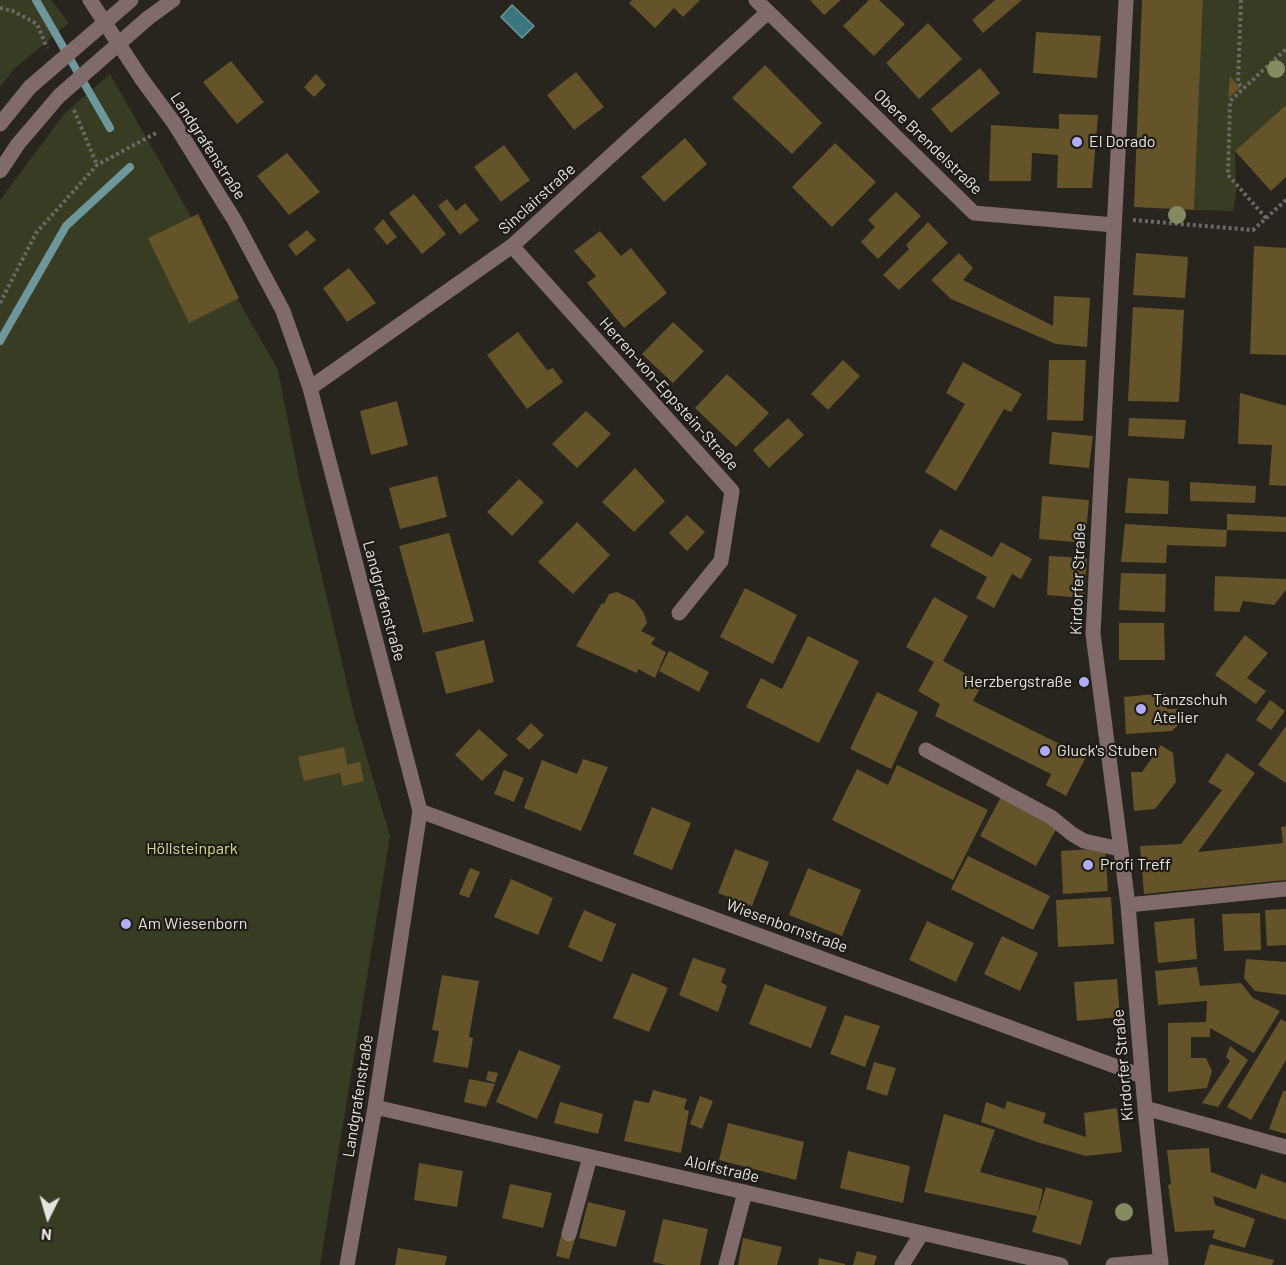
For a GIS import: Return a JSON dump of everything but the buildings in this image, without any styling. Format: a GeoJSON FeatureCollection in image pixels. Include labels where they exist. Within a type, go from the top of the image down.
{"type":"FeatureCollection","features":[{"type":"Feature","properties":{"kind":"street","name":"Landgrafenstraße"},"geometry":{"type":"LineString","coordinates":[[90,0],[141,78],[174,123],[235,221],[283,311],[310,388],[420,811],[375,1107],[347,1265]]}},
{"type":"Feature","properties":{"kind":"street"},"geometry":{"type":"LineString","coordinates":[[0,124],[30,87],[131,0]]}},
{"type":"Feature","properties":{"kind":"street"},"geometry":{"type":"LineString","coordinates":[[0,171],[18,144],[59,96],[148,18],[173,0]]}},
{"type":"Feature","properties":{"kind":"street","name":"Obere Brendelstraße"},"geometry":{"type":"LineString","coordinates":[[756,0],[974,213],[1114,222]]}},
{"type":"Feature","properties":{"kind":"street","name":"Kirdorfer Straße"},"geometry":{"type":"LineString","coordinates":[[1126,0],[1093,634],[1128,905],[1161,1263]]}},
{"type":"Feature","properties":{"kind":"street","name":"Sinclairstraße"},"geometry":{"type":"LineString","coordinates":[[310,388],[512,246],[768,12]]}},
{"type":"Feature","properties":{"kind":"street","name":"Herren-von-Eppstein-Straße"},"geometry":{"type":"LineString","coordinates":[[512,246],[732,490],[721,561],[679,613]]}},
{"type":"Feature","properties":{"kind":"street"},"geometry":{"type":"LineString","coordinates":[[926,750],[1051,817],[1084,841],[1120,849]]}},
{"type":"Feature","properties":{"kind":"street","name":"Wiesenbornstraße"},"geometry":{"type":"LineString","coordinates":[[420,811],[1142,1076]]}},
{"type":"Feature","properties":{"kind":"street"},"geometry":{"type":"LineString","coordinates":[[1128,905],[1286,889]]}},
{"type":"Feature","properties":{"kind":"street","name":"Alolfstraße"},"geometry":{"type":"LineString","coordinates":[[375,1107],[1060,1265]]}},
{"type":"Feature","properties":{"kind":"street"},"geometry":{"type":"LineString","coordinates":[[1145,1108],[1286,1147]]}},
{"type":"Feature","properties":{"kind":"street"},"geometry":{"type":"LineString","coordinates":[[569,1234],[590,1157]]}},
{"type":"Feature","properties":{"kind":"street"},"geometry":{"type":"LineString","coordinates":[[726,1265],[746,1192]]}},
{"type":"Feature","properties":{"kind":"street"},"geometry":{"type":"LineString","coordinates":[[902,1265],[922,1233]]}},
{"type":"Feature","properties":{"kind":"street"},"geometry":{"type":"LineString","coordinates":[[1113,1265],[1161,1263]]}},
{"type":"Feature","properties":{"kind":"path"},"geometry":{"type":"LineString","coordinates":[[1241,0],[1238,82],[1243,89]]}},
{"type":"Feature","properties":{"kind":"path"},"geometry":{"type":"LineString","coordinates":[[1266,218],[1228,175],[1230,101],[1286,49]]}},
{"type":"Feature","properties":{"kind":"path"},"geometry":{"type":"LineString","coordinates":[[0,303],[36,232],[97,165],[174,123]]}},
{"type":"Feature","properties":{"kind":"path"},"geometry":{"type":"LineString","coordinates":[[1114,222],[1253,230],[1286,200]]}},
{"type":"Feature","properties":{"kind":"green space"},"geometry":{"type":"Polygon","coordinates":[[[0,0],[51,0],[69,23],[14,69],[0,87],[0,0]]]}},
{"type":"Feature","properties":{"kind":"green space"},"geometry":{"type":"Polygon","coordinates":[[[1203,0],[1286,0],[1286,105],[1235,151],[1236,192],[1233,211],[1194,210],[1203,0]]]}},
{"type":"Feature","properties":{"kind":"green space","name":"Höllsteinpark"},"geometry":{"type":"Polygon","coordinates":[[[110,74],[278,370],[299,478],[354,714],[390,836],[320,1265],[0,1265],[0,200],[65,113],[110,74]]]}},
{"type":"Feature","properties":{"kind":"water"},"geometry":{"type":"Polygon","coordinates":[[[512,5],[534,26],[522,38],[501,17],[512,5]]]}},
{"type":"Feature","properties":{"kind":"waterway"},"geometry":{"type":"LineString","coordinates":[[36,0],[110,128]]}},
{"type":"Feature","properties":{"kind":"waterway"},"geometry":{"type":"LineString","coordinates":[[0,341],[66,226],[130,167]]}},
{"type":"Feature","properties":{"kind":"place","name":"El Dorado"},"geometry":{"type":"Point","coordinates":[1077,142]}},
{"type":"Feature","properties":{"kind":"place","name":"Herzbergstraße"},"geometry":{"type":"Point","coordinates":[1084,682]}},
{"type":"Feature","properties":{"kind":"place","name":"Tanzschuh Atelier"},"geometry":{"type":"Point","coordinates":[1141,709]}},
{"type":"Feature","properties":{"kind":"place","name":"Gluck's Stuben"},"geometry":{"type":"Point","coordinates":[1045,751]}},
{"type":"Feature","properties":{"kind":"place","name":"Profi Treff"},"geometry":{"type":"Point","coordinates":[1088,865]}},
{"type":"Feature","properties":{"kind":"place","name":"Am Wiesenborn"},"geometry":{"type":"Point","coordinates":[126,924]}}]}
